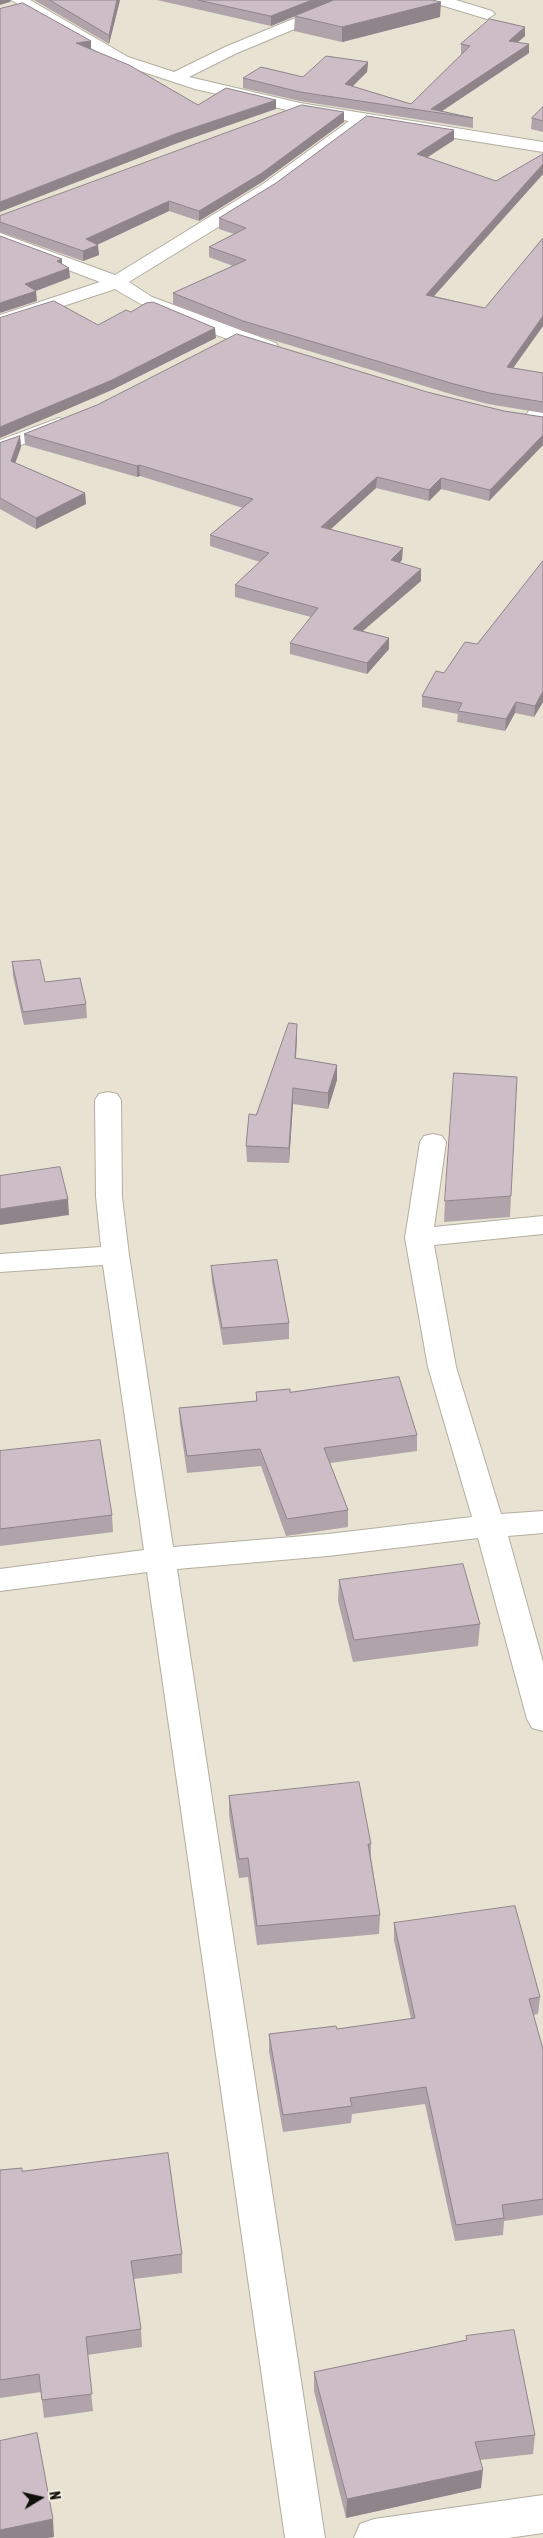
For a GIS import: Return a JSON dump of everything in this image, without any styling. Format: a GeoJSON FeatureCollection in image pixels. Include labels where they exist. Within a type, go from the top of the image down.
{"type":"FeatureCollection","features":[{"type":"Feature","properties":{"kind":"street"},"geometry":{"type":"LineString","coordinates":[[174,78],[231,50],[352,0]]}},
{"type":"Feature","properties":{"kind":"street"},"geometry":{"type":"LineString","coordinates":[[439,0],[487,14]]}},
{"type":"Feature","properties":{"kind":"street"},"geometry":{"type":"LineString","coordinates":[[4,11],[23,2],[54,22],[122,60],[174,78],[300,108],[543,147]]}},
{"type":"Feature","properties":{"kind":"street"},"geometry":{"type":"LineString","coordinates":[[275,118],[300,108]]}},
{"type":"Feature","properties":{"kind":"street"},"geometry":{"type":"LineString","coordinates":[[0,321],[117,282],[269,188],[363,118]]}},
{"type":"Feature","properties":{"kind":"street"},"geometry":{"type":"LineString","coordinates":[[0,238],[117,282],[146,301],[227,341],[289,353]]}},
{"type":"Feature","properties":{"kind":"street"},"geometry":{"type":"LineString","coordinates":[[0,447],[75,417]]}},
{"type":"Feature","properties":{"kind":"street"},"geometry":{"type":"LineString","coordinates":[[108,1100],[109,1196],[115,1255],[305,2538]]}},
{"type":"Feature","properties":{"kind":"street"},"geometry":{"type":"LineString","coordinates":[[433,1142],[419,1238],[442,1367],[490,1526],[543,1719]]}},
{"type":"Feature","properties":{"kind":"street"},"geometry":{"type":"LineString","coordinates":[[419,1238],[543,1225]]}},
{"type":"Feature","properties":{"kind":"street"},"geometry":{"type":"LineString","coordinates":[[0,1263],[115,1255]]}},
{"type":"Feature","properties":{"kind":"street"},"geometry":{"type":"LineString","coordinates":[[0,1580],[160,1559],[328,1545],[490,1526],[543,1522]]}},
{"type":"Feature","properties":{"kind":"street"},"geometry":{"type":"LineString","coordinates":[[374,2538],[543,2514]]}},
{"type":"Feature","properties":{"kind":"building"},"geometry":{"type":"Polygon","coordinates":[[[50,0],[117,0],[109,35],[50,0]]]}},
{"type":"Feature","properties":{"kind":"building"},"geometry":{"type":"Polygon","coordinates":[[[198,0],[312,0],[271,16],[198,0]]]}},
{"type":"Feature","properties":{"kind":"building"},"geometry":{"type":"Polygon","coordinates":[[[334,0],[432,0],[441,2],[342,27],[295,16],[334,0]]]}},
{"type":"Feature","properties":{"kind":"building"},"geometry":{"type":"Polygon","coordinates":[[[23,3],[91,41],[76,43],[129,65],[198,105],[226,88],[276,100],[175,134],[0,202],[0,9],[23,3]]]}},
{"type":"Feature","properties":{"kind":"building"},"geometry":{"type":"Polygon","coordinates":[[[490,19],[525,27],[509,41],[529,44],[431,109],[473,118],[300,92],[243,78],[261,67],[303,77],[326,56],[368,62],[345,84],[411,104],[470,46],[461,44],[490,19]]]}},
{"type":"Feature","properties":{"kind":"building"},"geometry":{"type":"Polygon","coordinates":[[[302,105],[344,112],[262,173],[199,211],[169,201],[86,239],[98,245],[83,251],[0,222],[0,216],[302,105]]]}},
{"type":"Feature","properties":{"kind":"building"},"geometry":{"type":"Polygon","coordinates":[[[543,107],[543,121],[532,118],[543,107]]]}},
{"type":"Feature","properties":{"kind":"building"},"geometry":{"type":"Polygon","coordinates":[[[367,116],[454,130],[417,154],[496,181],[543,154],[543,164],[426,295],[485,308],[543,238],[543,316],[507,367],[543,373],[543,402],[489,393],[454,384],[243,321],[173,293],[246,260],[209,247],[246,228],[219,218],[276,183],[367,116]]]}},
{"type":"Feature","properties":{"kind":"building"},"geometry":{"type":"Polygon","coordinates":[[[0,236],[62,259],[57,261],[69,268],[25,284],[36,291],[0,303],[0,236]]]}},
{"type":"Feature","properties":{"kind":"building"},"geometry":{"type":"Polygon","coordinates":[[[54,301],[98,325],[126,310],[131,312],[146,303],[153,302],[215,328],[112,380],[0,427],[0,318],[54,301]]]}},
{"type":"Feature","properties":{"kind":"building"},"geometry":{"type":"Polygon","coordinates":[[[237,334],[427,392],[504,411],[543,417],[543,435],[490,490],[441,478],[429,490],[377,477],[321,527],[403,548],[391,560],[421,569],[353,629],[389,638],[367,663],[290,643],[318,608],[235,585],[269,553],[210,535],[253,499],[139,465],[24,434],[97,405],[237,334]]]}},
{"type":"Feature","properties":{"kind":"building"},"geometry":{"type":"Polygon","coordinates":[[[20,436],[11,461],[85,493],[36,518],[0,498],[0,443],[20,436]]]}},
{"type":"Feature","properties":{"kind":"building"},"geometry":{"type":"Polygon","coordinates":[[[543,561],[543,691],[535,706],[516,702],[506,719],[458,711],[462,703],[422,696],[436,671],[444,673],[465,642],[477,644],[543,561]]]}},
{"type":"Feature","properties":{"kind":"building"},"geometry":{"type":"Polygon","coordinates":[[[40,960],[45,982],[80,978],[86,1004],[23,1012],[12,962],[40,960]]]}},
{"type":"Feature","properties":{"kind":"building"},"geometry":{"type":"Polygon","coordinates":[[[289,1023],[297,1024],[295,1058],[337,1065],[328,1093],[293,1088],[289,1148],[246,1146],[249,1114],[256,1115],[289,1023]]]}},
{"type":"Feature","properties":{"kind":"building"},"geometry":{"type":"Polygon","coordinates":[[[454,1073],[517,1077],[511,1196],[445,1201],[454,1073]]]}},
{"type":"Feature","properties":{"kind":"building"},"geometry":{"type":"Polygon","coordinates":[[[60,1167],[68,1199],[0,1209],[0,1176],[60,1167]]]}},
{"type":"Feature","properties":{"kind":"building"},"geometry":{"type":"Polygon","coordinates":[[[277,1260],[289,1323],[222,1328],[211,1266],[277,1260]]]}},
{"type":"Feature","properties":{"kind":"building"},"geometry":{"type":"Polygon","coordinates":[[[399,1377],[417,1435],[324,1448],[348,1510],[287,1519],[260,1449],[187,1456],[179,1408],[257,1401],[256,1392],[290,1389],[290,1392],[399,1377]]]}},
{"type":"Feature","properties":{"kind":"building"},"geometry":{"type":"Polygon","coordinates":[[[100,1440],[112,1515],[0,1529],[0,1451],[100,1440]]]}},
{"type":"Feature","properties":{"kind":"building"},"geometry":{"type":"Polygon","coordinates":[[[463,1564],[480,1624],[354,1640],[339,1580],[463,1564]]]}},
{"type":"Feature","properties":{"kind":"building"},"geometry":{"type":"Polygon","coordinates":[[[359,1782],[371,1844],[368,1844],[380,1915],[257,1926],[248,1858],[239,1859],[229,1796],[359,1782]]]}},
{"type":"Feature","properties":{"kind":"building"},"geometry":{"type":"Polygon","coordinates":[[[515,1906],[540,1997],[529,1999],[543,2049],[543,2199],[502,2205],[504,2218],[456,2225],[426,2087],[350,2098],[352,2106],[283,2115],[269,2034],[336,2026],[337,2029],[415,2018],[394,1923],[515,1906]]]}},
{"type":"Feature","properties":{"kind":"building"},"geometry":{"type":"Polygon","coordinates":[[[168,2153],[182,2254],[131,2261],[141,2329],[86,2337],[92,2394],[42,2400],[39,2374],[0,2380],[0,2170],[22,2168],[22,2171],[168,2153]]]}},
{"type":"Feature","properties":{"kind":"building"},"geometry":{"type":"Polygon","coordinates":[[[514,2330],[535,2435],[475,2442],[483,2470],[347,2499],[314,2372],[467,2340],[466,2336],[514,2330]]]}},
{"type":"Feature","properties":{"kind":"building"},"geometry":{"type":"Polygon","coordinates":[[[37,2433],[53,2519],[0,2530],[0,2441],[37,2433]]]}}]}
